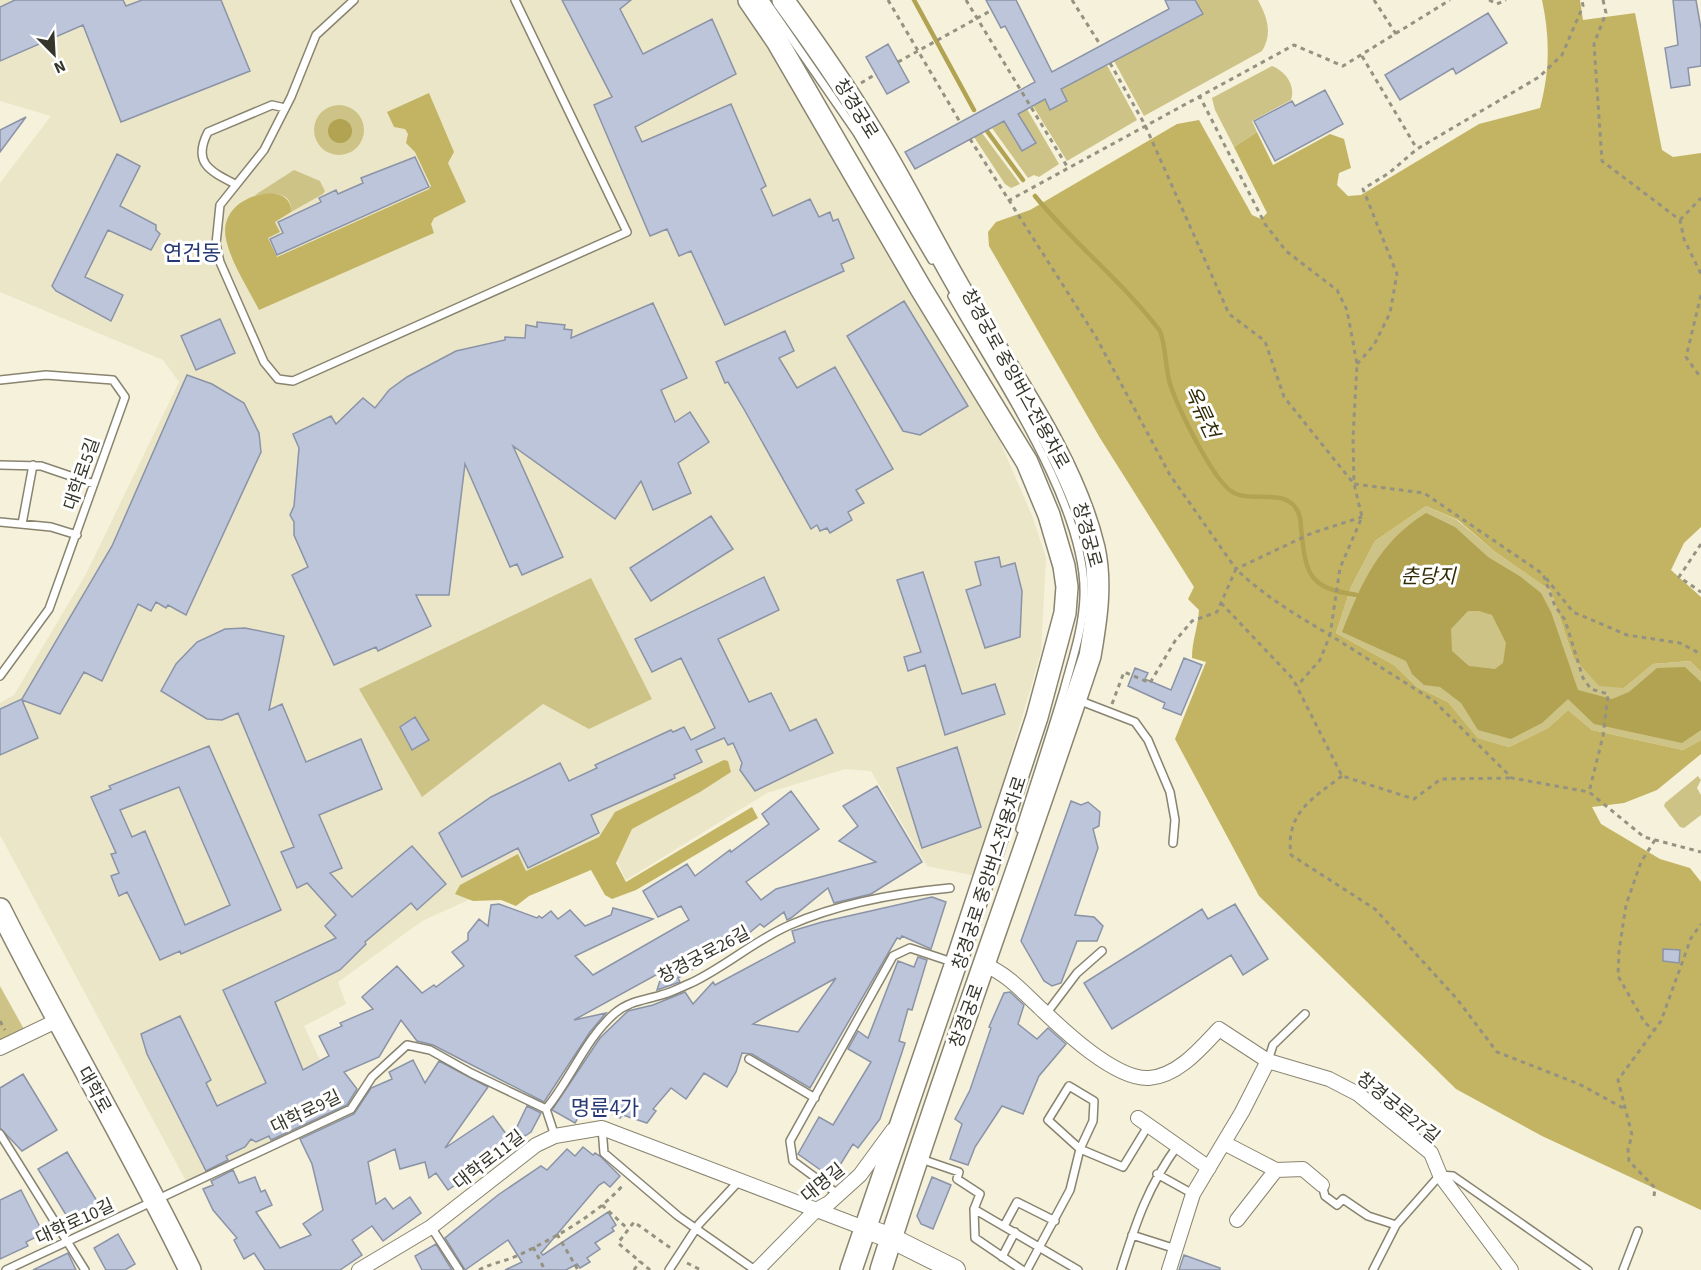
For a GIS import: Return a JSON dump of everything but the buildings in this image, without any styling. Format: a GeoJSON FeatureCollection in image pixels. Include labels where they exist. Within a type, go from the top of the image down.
{"type":"FeatureCollection","features":[{"type":"Feature","properties":{"kind":"main road","name":"창경궁로"},"geometry":{"type":"LineString","coordinates":[[749,0],[782,50],[920,287],[1027,462],[1040,490],[1064,566],[1067,587],[1065,613],[1036,717],[956,963],[851,1270]]}},
{"type":"Feature","properties":{"kind":"main road","name":"창경궁로"},"geometry":{"type":"LineString","coordinates":[[783,0],[869,126],[936,248],[1040,424],[1078,498],[1094,548],[1098,588],[1097,618],[1090,656],[1003,903],[985,965],[917,1157],[881,1270]]}},
{"type":"Feature","properties":{"kind":"main road","name":"대학로"},"geometry":{"type":"LineString","coordinates":[[0,909],[57,1021],[156,1201],[190,1270]]}},
{"type":"Feature","properties":{"kind":"street","name":"창경궁로27길"},"geometry":{"type":"LineString","coordinates":[[985,965],[1008,977],[1046,1014],[1107,1064],[1148,1078],[1167,1072],[1190,1059],[1219,1029],[1268,1062],[1329,1079],[1358,1094],[1431,1153],[1440,1175],[1511,1270]]}},
{"type":"Feature","properties":{"kind":"street"},"geometry":{"type":"LineString","coordinates":[[0,1048],[57,1021]]}},
{"type":"Feature","properties":{"kind":"street"},"geometry":{"type":"LineString","coordinates":[[1169,1270],[1193,1194],[1268,1062]]}},
{"type":"Feature","properties":{"kind":"street","name":"대명길"},"geometry":{"type":"LineString","coordinates":[[756,1270],[816,1210],[839,1195],[860,1175],[903,1116]]}},
{"type":"Feature","properties":{"kind":"street"},"geometry":{"type":"LineString","coordinates":[[1143,1122],[1209,1168]]}},
{"type":"Feature","properties":{"kind":"street"},"geometry":{"type":"LineString","coordinates":[[602,1128],[891,1238],[955,1270]]}},
{"type":"Feature","properties":{"kind":"street","name":"대학로11길"},"geometry":{"type":"LineString","coordinates":[[358,1270],[431,1227],[536,1145],[555,1136],[602,1128]]}},
{"type":"Feature","properties":{"kind":"street"},"geometry":{"type":"LineString","coordinates":[[1224,1143],[1276,1170],[1303,1169],[1323,1185]]}},
{"type":"Feature","properties":{"kind":"street"},"geometry":{"type":"LineString","coordinates":[[1237,1220],[1276,1170]]}},
{"type":"Feature","properties":{"kind":"lane"},"geometry":{"type":"LineString","coordinates":[[354,0],[316,35],[285,108],[264,150],[220,206],[216,244],[220,262],[264,362],[278,379],[293,381],[627,232],[515,0]]}},
{"type":"Feature","properties":{"kind":"lane"},"geometry":{"type":"LineString","coordinates":[[765,0],[857,133],[938,272]]}},
{"type":"Feature","properties":{"kind":"lane"},"geometry":{"type":"LineString","coordinates":[[235,184],[211,172],[204,163],[203,142],[208,132],[272,105],[285,108]]}},
{"type":"Feature","properties":{"kind":"lane","name":"창경궁로 중앙버스전용차로"},"geometry":{"type":"LineString","coordinates":[[950,292],[1043,455],[1068,513],[1083,565],[1083,617],[1016,843]]}},
{"type":"Feature","properties":{"kind":"lane","name":"대학로5길"},"geometry":{"type":"LineString","coordinates":[[0,380],[46,375],[112,380],[125,397],[49,609],[0,676]]}},
{"type":"Feature","properties":{"kind":"lane"},"geometry":{"type":"LineString","coordinates":[[0,465],[33,465],[61,471],[94,484]]}},
{"type":"Feature","properties":{"kind":"lane"},"geometry":{"type":"LineString","coordinates":[[22,524],[33,465]]}},
{"type":"Feature","properties":{"kind":"lane"},"geometry":{"type":"LineString","coordinates":[[0,522],[51,527],[77,535]]}},
{"type":"Feature","properties":{"kind":"lane"},"geometry":{"type":"LineString","coordinates":[[1076,699],[1136,722],[1148,740],[1170,792],[1174,820],[1173,843]]}},
{"type":"Feature","properties":{"kind":"lane","name":"창경궁로 중앙버스전용차로"},"geometry":{"type":"LineString","coordinates":[[954,1052],[951,1043],[1001,887]]}},
{"type":"Feature","properties":{"kind":"lane","name":"창경궁로26길"},"geometry":{"type":"LineString","coordinates":[[546,1109],[564,1088],[594,1036],[616,1012],[638,1000],[663,995],[694,981],[790,925],[849,906],[911,892],[950,888]]}},
{"type":"Feature","properties":{"kind":"lane","name":"창경궁로"},"geometry":{"type":"LineString","coordinates":[[839,1195],[794,1161],[790,1141],[893,956],[910,948],[956,963]]}},
{"type":"Feature","properties":{"kind":"lane"},"geometry":{"type":"LineString","coordinates":[[1046,1014],[1077,973],[1102,951]]}},
{"type":"Feature","properties":{"kind":"lane"},"geometry":{"type":"LineString","coordinates":[[1268,1062],[1273,1045],[1305,1014]]}},
{"type":"Feature","properties":{"kind":"lane","name":"대학로9길"},"geometry":{"type":"LineString","coordinates":[[156,1201],[351,1109],[372,1077],[407,1045],[430,1050],[471,1073],[546,1109]]}},
{"type":"Feature","properties":{"kind":"lane"},"geometry":{"type":"LineString","coordinates":[[749,1059],[815,1098]]}},
{"type":"Feature","properties":{"kind":"lane"},"geometry":{"type":"LineString","coordinates":[[1027,1270],[1070,1190],[1080,1149],[1093,1121],[1094,1101],[1069,1086],[1048,1120],[1080,1149],[1123,1167],[1143,1122]]}},
{"type":"Feature","properties":{"kind":"lane"},"geometry":{"type":"LineString","coordinates":[[546,1109],[555,1136]]}},
{"type":"Feature","properties":{"kind":"lane","name":"대명길"},"geometry":{"type":"LineString","coordinates":[[602,1128],[604,1153],[696,1230],[756,1270]]}},
{"type":"Feature","properties":{"kind":"lane"},"geometry":{"type":"LineString","coordinates":[[0,1134],[85,1270]]}},
{"type":"Feature","properties":{"kind":"lane"},"geometry":{"type":"LineString","coordinates":[[1121,1270],[1140,1209],[1157,1174],[1178,1145]]}},
{"type":"Feature","properties":{"kind":"lane"},"geometry":{"type":"LineString","coordinates":[[917,1157],[959,1172],[957,1179],[980,1194],[974,1209],[975,1238],[1022,1270]]}},
{"type":"Feature","properties":{"kind":"lane"},"geometry":{"type":"LineString","coordinates":[[1157,1174],[1193,1194]]}},
{"type":"Feature","properties":{"kind":"lane"},"geometry":{"type":"LineString","coordinates":[[1373,1270],[1396,1225],[1440,1175],[1453,1176],[1588,1270]]}},
{"type":"Feature","properties":{"kind":"lane"},"geometry":{"type":"LineString","coordinates":[[669,1270],[699,1224],[739,1181]]}},
{"type":"Feature","properties":{"kind":"lane"},"geometry":{"type":"LineString","coordinates":[[1323,1185],[1325,1196],[1337,1205],[1343,1199],[1368,1216],[1396,1225]]}},
{"type":"Feature","properties":{"kind":"lane","name":"대학로10길"},"geometry":{"type":"LineString","coordinates":[[6,1270],[156,1201]]}},
{"type":"Feature","properties":{"kind":"lane"},"geometry":{"type":"LineString","coordinates":[[1004,1226],[1017,1202],[1055,1221]]}},
{"type":"Feature","properties":{"kind":"lane"},"geometry":{"type":"LineString","coordinates":[[974,1209],[1041,1246],[1078,1270]]}},
{"type":"Feature","properties":{"kind":"lane"},"geometry":{"type":"LineString","coordinates":[[431,1227],[459,1270]]}},
{"type":"Feature","properties":{"kind":"lane"},"geometry":{"type":"LineString","coordinates":[[1623,1270],[1638,1231]]}},
{"type":"Feature","properties":{"kind":"lane"},"geometry":{"type":"LineString","coordinates":[[1002,1257],[1015,1232]]}},
{"type":"Feature","properties":{"kind":"lane"},"geometry":{"type":"LineString","coordinates":[[1132,1235],[1176,1249]]}},
{"type":"Feature","properties":{"kind":"path"},"geometry":{"type":"LineString","coordinates":[[888,0],[916,51],[960,122]]}},
{"type":"Feature","properties":{"kind":"path"},"geometry":{"type":"LineString","coordinates":[[966,0],[1068,168]]}},
{"type":"Feature","properties":{"kind":"path"},"geometry":{"type":"LineString","coordinates":[[1072,0],[1101,46]]}},
{"type":"Feature","properties":{"kind":"path"},"geometry":{"type":"LineString","coordinates":[[1374,0],[1396,34]]}},
{"type":"Feature","properties":{"kind":"path"},"geometry":{"type":"LineString","coordinates":[[1008,201],[1293,45],[1343,66],[1450,0]]}},
{"type":"Feature","properties":{"kind":"path"},"geometry":{"type":"LineString","coordinates":[[1489,0],[1497,4],[1506,0]]}},
{"type":"Feature","properties":{"kind":"path"},"geometry":{"type":"LineString","coordinates":[[1357,364],[1374,345],[1390,313],[1397,274],[1363,189],[1389,173],[1417,149],[1539,76],[1562,55],[1583,6],[1582,0]]}},
{"type":"Feature","properties":{"kind":"path"},"geometry":{"type":"LineString","coordinates":[[1604,0],[1606,13],[1594,44],[1602,161],[1680,220],[1684,239],[1701,274]]}},
{"type":"Feature","properties":{"kind":"path"},"geometry":{"type":"LineString","coordinates":[[898,62],[992,10]]}},
{"type":"Feature","properties":{"kind":"path"},"geometry":{"type":"LineString","coordinates":[[1362,56],[1417,149]]}},
{"type":"Feature","properties":{"kind":"path"},"geometry":{"type":"LineString","coordinates":[[1110,63],[1145,125],[1229,314],[1265,341],[1284,397],[1354,484],[1424,493],[1543,574],[1573,612],[1627,635],[1680,643],[1701,654]]}},
{"type":"Feature","properties":{"kind":"path"},"geometry":{"type":"LineString","coordinates":[[1199,95],[1265,224],[1286,251],[1336,290],[1347,310],[1357,364],[1353,438],[1354,484],[1362,517],[1340,568],[1332,607],[1330,635],[1320,660],[1297,686]]}},
{"type":"Feature","properties":{"kind":"path"},"geometry":{"type":"LineString","coordinates":[[970,139],[1096,337],[1170,475],[1236,569],[1256,588],[1289,611],[1434,701],[1512,778]]}},
{"type":"Feature","properties":{"kind":"path"},"geometry":{"type":"LineString","coordinates":[[1680,220],[1701,198]]}},
{"type":"Feature","properties":{"kind":"path"},"geometry":{"type":"LineString","coordinates":[[1701,295],[1686,357],[1701,378]]}},
{"type":"Feature","properties":{"kind":"path"},"geometry":{"type":"LineString","coordinates":[[1109,712],[1124,672],[1149,683],[1175,641],[1192,621],[1217,612],[1236,569],[1312,533],[1362,517]]}},
{"type":"Feature","properties":{"kind":"path"},"geometry":{"type":"LineString","coordinates":[[1701,544],[1679,577],[1701,592]]}},
{"type":"Feature","properties":{"kind":"path"},"geometry":{"type":"LineString","coordinates":[[1543,574],[1555,606],[1565,620],[1583,678],[1591,688],[1608,694],[1604,736],[1589,792]]}},
{"type":"Feature","properties":{"kind":"path"},"geometry":{"type":"LineString","coordinates":[[1221,603],[1271,654],[1297,686],[1342,776],[1414,799],[1441,779],[1512,778],[1589,792],[1644,837],[1701,852]]}},
{"type":"Feature","properties":{"kind":"path"},"geometry":{"type":"LineString","coordinates":[[1342,776],[1304,804],[1289,840],[1291,855],[1375,909],[1457,999],[1497,1052],[1579,1084],[1625,1109]]}},
{"type":"Feature","properties":{"kind":"path"},"geometry":{"type":"LineString","coordinates":[[1655,840],[1641,862],[1626,904],[1618,976],[1645,1023],[1655,1031]]}},
{"type":"Feature","properties":{"kind":"path"},"geometry":{"type":"LineString","coordinates":[[1654,1196],[1654,1188],[1629,1161],[1628,1149],[1632,1135],[1618,1080],[1655,1031],[1668,1005],[1691,938],[1701,924]]}},
{"type":"Feature","properties":{"kind":"path"},"geometry":{"type":"LineString","coordinates":[[479,1270],[557,1234],[602,1204],[632,1175]]}},
{"type":"Feature","properties":{"kind":"path"},"geometry":{"type":"LineString","coordinates":[[602,1204],[628,1229]]}},
{"type":"Feature","properties":{"kind":"path"},"geometry":{"type":"LineString","coordinates":[[650,1270],[618,1244],[634,1221],[679,1257],[701,1270]]}},
{"type":"Feature","properties":{"kind":"path"},"geometry":{"type":"LineString","coordinates":[[557,1234],[578,1270]]}},
{"type":"Feature","properties":{"kind":"path"},"geometry":{"type":"LineString","coordinates":[[533,1247],[545,1270]]}},
{"type":"Feature","properties":{"kind":"path"},"geometry":{"type":"LineString","coordinates":[[634,1270],[640,1261]]}},
{"type":"Feature","properties":{"kind":"shaded area"},"geometry":{"type":"Polygon","coordinates":[[[0,0],[740,0],[899,271],[991,421],[1033,518],[1046,558],[1041,652],[976,876],[927,866],[871,771],[845,769],[767,793],[626,880],[606,838],[422,921],[338,982],[346,1004],[304,1026],[342,1107],[186,1181],[0,835],[0,703],[14,695],[86,574],[179,382],[163,360],[0,292],[0,183],[51,116],[0,101],[0,0]]]}},
{"type":"Feature","properties":{"kind":"shaded area"},"geometry":{"type":"Polygon","coordinates":[[[1195,0],[1258,0],[1268,31],[1262,51],[1144,116],[1114,61],[1202,14],[1195,0]]]}},
{"type":"Feature","properties":{"kind":"shaded area"},"geometry":{"type":"Polygon","coordinates":[[[1542,0],[1580,0],[1583,20],[1635,13],[1662,150],[1673,157],[1701,153],[1701,527],[1684,543],[1671,570],[1701,597],[1701,672],[1690,661],[1653,664],[1624,688],[1599,686],[1573,657],[1551,591],[1494,551],[1458,520],[1426,506],[1375,541],[1351,587],[1336,633],[1394,665],[1417,687],[1448,702],[1478,738],[1509,747],[1548,728],[1568,710],[1592,730],[1683,750],[1701,740],[1701,754],[1657,790],[1624,803],[1592,807],[1601,824],[1660,859],[1690,868],[1701,882],[1701,1210],[1542,1136],[1456,1089],[1259,896],[1175,739],[1206,662],[1192,658],[1199,610],[1188,599],[1194,587],[1100,438],[989,246],[988,232],[996,222],[1030,210],[1177,124],[1199,120],[1252,215],[1261,219],[1267,213],[1234,147],[1257,132],[1273,165],[1330,134],[1344,139],[1351,168],[1339,173],[1337,185],[1348,196],[1361,195],[1479,124],[1540,108],[1546,81],[1548,54],[1542,0]]]}},
{"type":"Feature","properties":{"kind":"shaded area"},"geometry":{"type":"Polygon","coordinates":[[[1107,65],[1137,120],[1067,161],[1033,106],[1045,99],[1050,109],[1067,101],[1061,89],[1107,65]]]}},
{"type":"Feature","properties":{"kind":"shaded area"},"geometry":{"type":"Polygon","coordinates":[[[1272,66],[1281,71],[1291,84],[1291,100],[1252,121],[1257,132],[1234,147],[1215,110],[1212,98],[1272,66]]]}},
{"type":"Feature","properties":{"kind":"shaded area"},"geometry":{"type":"Polygon","coordinates":[[[429,93],[454,152],[448,163],[466,202],[434,218],[431,224],[434,233],[259,310],[228,248],[226,223],[232,211],[243,201],[269,193],[281,195],[289,202],[291,212],[275,222],[280,232],[268,238],[277,257],[429,189],[431,186],[415,152],[406,143],[408,134],[405,129],[394,127],[387,112],[429,93]]]}},
{"type":"Feature","properties":{"kind":"shaded area"},"geometry":{"type":"Polygon","coordinates":[[[334,105],[344,105],[357,112],[364,125],[364,135],[357,148],[344,155],[334,155],[325,151],[318,144],[314,135],[314,125],[318,116],[325,109],[334,105]]]}},
{"type":"Feature","properties":{"kind":"shaded area"},"geometry":{"type":"Polygon","coordinates":[[[1027,109],[1059,164],[1039,177],[1034,175],[1028,178],[992,128],[1027,109]]]}},
{"type":"Feature","properties":{"kind":"shaded area"},"geometry":{"type":"Polygon","coordinates":[[[982,133],[1020,184],[1011,188],[1005,184],[974,137],[982,133]]]}},
{"type":"Feature","properties":{"kind":"shaded area"},"geometry":{"type":"Polygon","coordinates":[[[294,170],[320,181],[325,191],[323,194],[291,212],[291,205],[284,197],[274,194],[255,195],[294,170]]]}},
{"type":"Feature","properties":{"kind":"shaded area","name":"춘당지"},"geometry":{"type":"Polygon","coordinates":[[[1426,506],[1457,520],[1494,551],[1551,591],[1573,657],[1624,688],[1653,664],[1690,661],[1701,672],[1701,740],[1683,750],[1592,730],[1568,710],[1548,728],[1509,747],[1478,738],[1448,702],[1417,687],[1394,665],[1336,633],[1351,587],[1375,541],[1426,506]]]}},
{"type":"Feature","properties":{"kind":"shaded area"},"geometry":{"type":"Polygon","coordinates":[[[591,578],[652,699],[589,729],[543,704],[422,797],[359,689],[591,578]]]}},
{"type":"Feature","properties":{"kind":"shaded area"},"geometry":{"type":"Polygon","coordinates":[[[724,760],[728,761],[731,772],[700,792],[632,829],[616,863],[626,882],[752,807],[758,818],[636,890],[612,899],[605,895],[591,870],[529,896],[516,906],[501,900],[473,901],[455,894],[460,885],[518,854],[526,871],[599,837],[615,812],[724,760]]]}},
{"type":"Feature","properties":{"kind":"shaded area"},"geometry":{"type":"Polygon","coordinates":[[[1698,776],[1701,780],[1697,788],[1701,795],[1701,815],[1684,828],[1680,827],[1664,806],[1665,803],[1698,776]]]}},
{"type":"Feature","properties":{"kind":"shaded area"},"geometry":{"type":"Polygon","coordinates":[[[0,986],[25,1031],[0,1042],[0,986]]]}},
{"type":"Feature","properties":{"kind":"water"},"geometry":{"type":"Polygon","coordinates":[[[340,119],[348,123],[352,131],[348,139],[340,143],[332,139],[328,131],[332,123],[340,119]]]}},
{"type":"Feature","properties":{"kind":"water","name":"춘당지"},"geometry":{"type":"Polygon","coordinates":[[[1426,513],[1455,527],[1488,557],[1521,577],[1541,593],[1551,612],[1578,690],[1612,699],[1629,692],[1657,668],[1685,667],[1701,682],[1701,730],[1682,743],[1594,724],[1568,699],[1542,723],[1511,739],[1478,730],[1461,703],[1440,687],[1424,685],[1412,674],[1406,661],[1342,632],[1357,596],[1374,565],[1384,550],[1410,524],[1426,513]],[[1468,611],[1451,629],[1452,651],[1469,666],[1495,669],[1503,663],[1506,643],[1492,615],[1479,611],[1468,611]]]}},
{"type":"Feature","properties":{"kind":"waterway","name":"옥류천"},"geometry":{"type":"LineString","coordinates":[[914,0],[974,110]]}},
{"type":"Feature","properties":{"kind":"waterway","name":"옥류천"},"geometry":{"type":"LineString","coordinates":[[987,131],[1023,180]]}},
{"type":"Feature","properties":{"kind":"waterway","name":"옥류천"},"geometry":{"type":"LineString","coordinates":[[1035,196],[1146,313],[1160,331],[1173,391],[1195,439],[1223,483],[1238,495],[1282,498],[1289,501],[1299,514],[1305,557],[1312,576],[1328,588],[1357,595]]}},
{"type":"Feature","properties":{"kind":"district","name":"연건동"},"geometry":{"type":"Point","coordinates":[192,253]}},
{"type":"Feature","properties":{"kind":"district","name":"명륜4가"},"geometry":{"type":"Point","coordinates":[605,1108]}}]}
